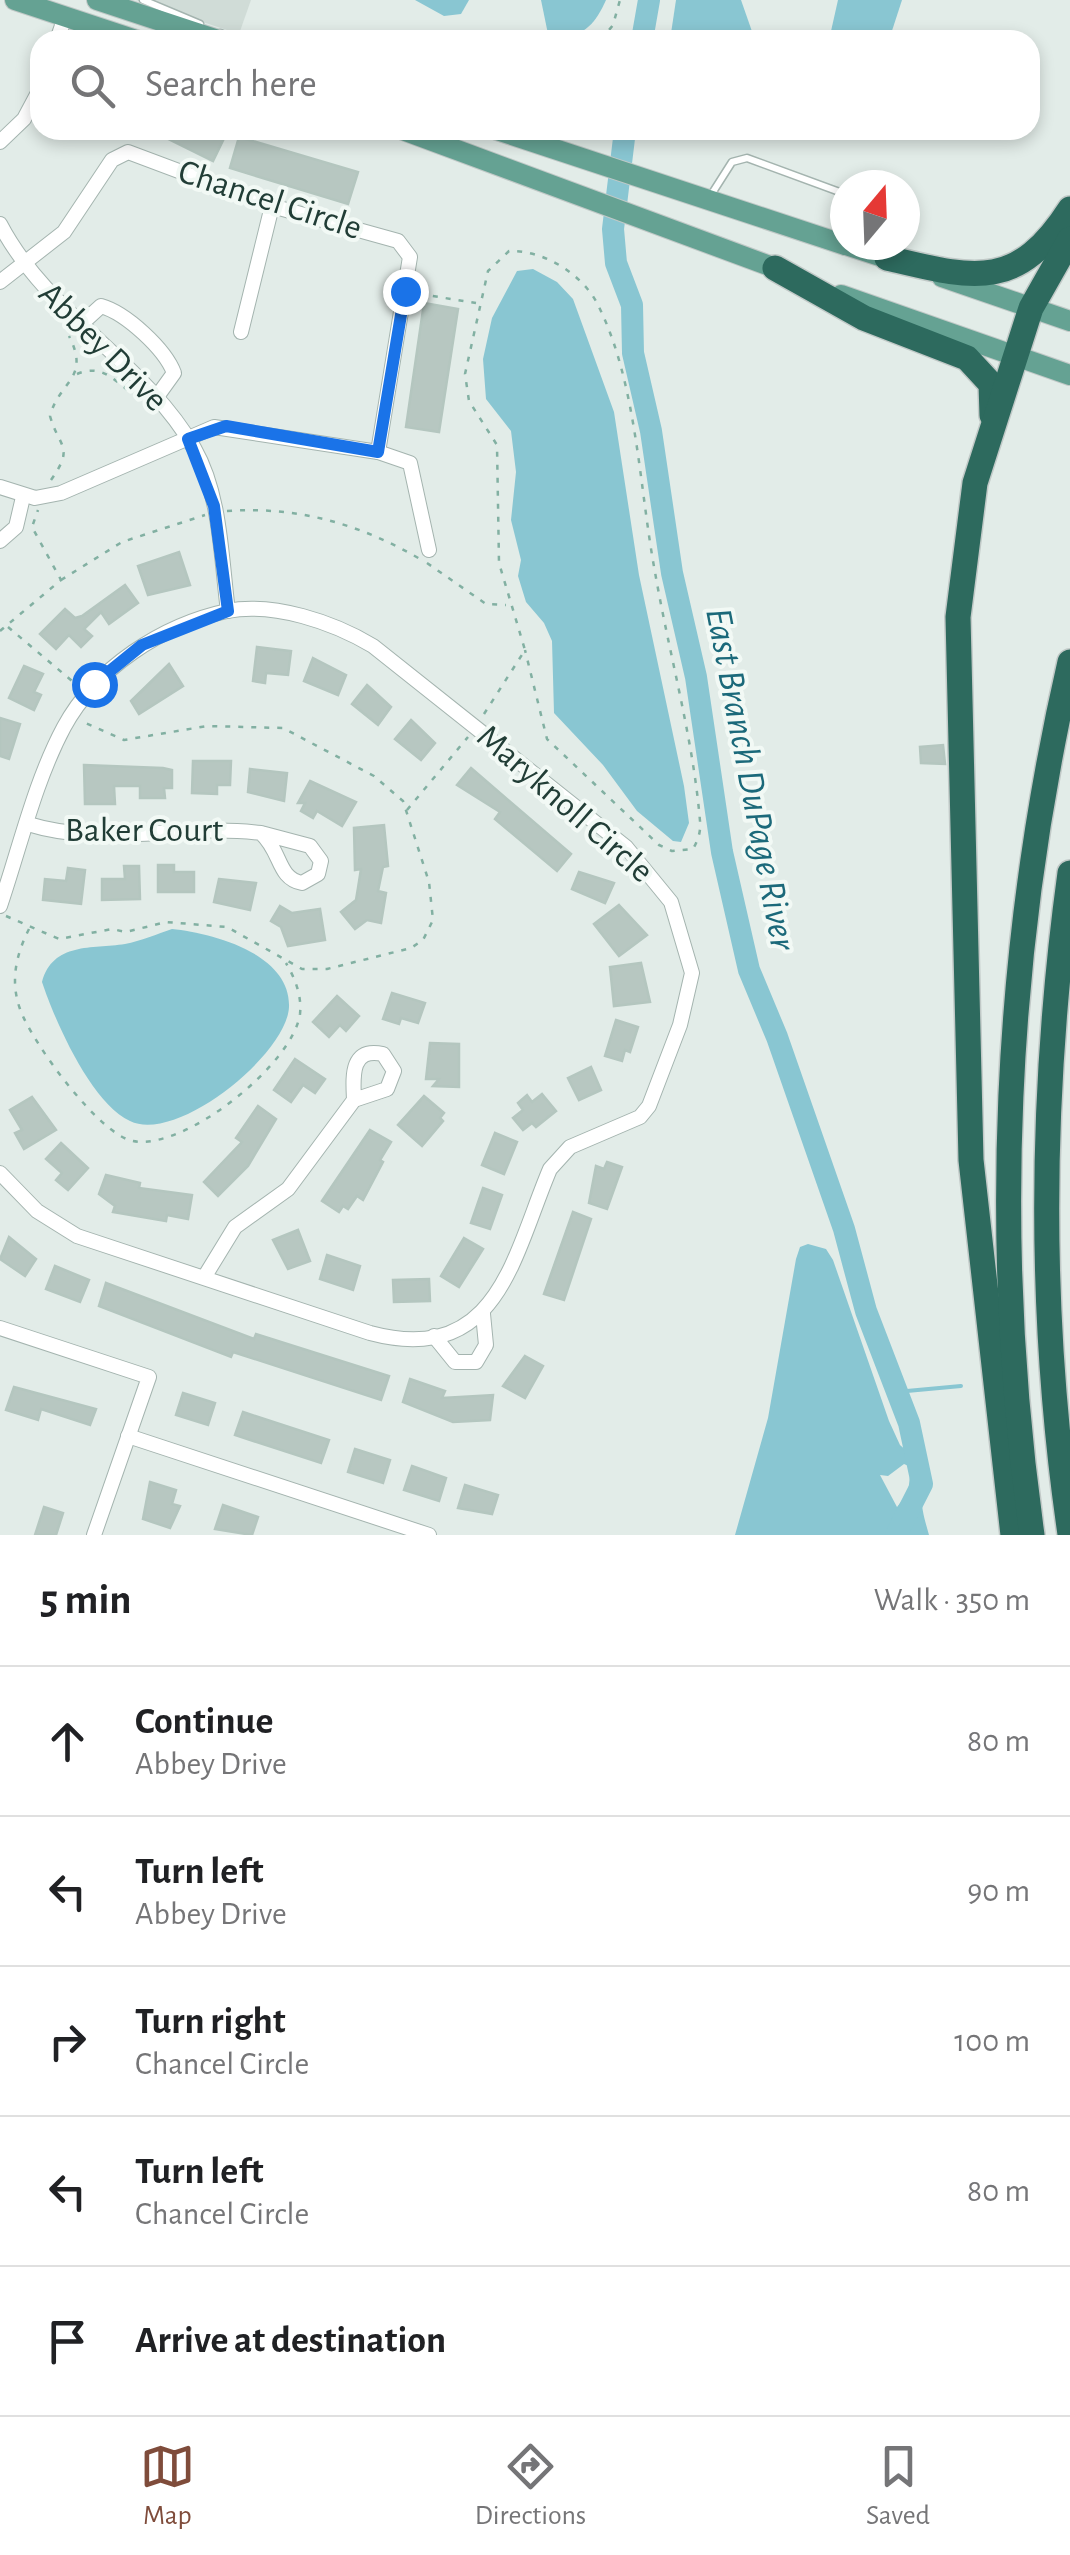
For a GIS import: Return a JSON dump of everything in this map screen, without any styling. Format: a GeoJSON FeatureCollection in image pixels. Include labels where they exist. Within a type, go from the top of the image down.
{"type":"FeatureCollection","features":[{"type":"Feature","properties":{"kind":"highway"},"geometry":{"type":"LineString","coordinates":[[895,260],[963,276],[1002,272],[1032,256],[1070,210]]}},
{"type":"Feature","properties":{"kind":"highway"},"geometry":{"type":"LineString","coordinates":[[1013,1535],[992,1374],[972,1160],[958,617],[975,482],[1031,308],[1070,239]]}},
{"type":"Feature","properties":{"kind":"highway"},"geometry":{"type":"LineString","coordinates":[[775,268],[864,318],[967,358],[991,384],[993,427]]}},
{"type":"Feature","properties":{"kind":"highway"},"geometry":{"type":"LineString","coordinates":[[1032,1535],[1010,1319],[1010,1094],[1020,965],[1042,794],[1070,662]]}},
{"type":"Feature","properties":{"kind":"highway"},"geometry":{"type":"LineString","coordinates":[[1070,873],[1048,1095],[1046,1237],[1054,1406],[1070,1534]]}},
{"type":"Feature","properties":{"kind":"main road"},"geometry":{"type":"LineString","coordinates":[[15,0],[105,30]]}},
{"type":"Feature","properties":{"kind":"main road"},"geometry":{"type":"LineString","coordinates":[[96,0],[188,30]]}},
{"type":"Feature","properties":{"kind":"main road"},"geometry":{"type":"LineString","coordinates":[[65,17],[81,10],[144,30]]}},
{"type":"Feature","properties":{"kind":"main road"},"geometry":{"type":"LineString","coordinates":[[431,140],[1070,375]]}},
{"type":"Feature","properties":{"kind":"main road"},"geometry":{"type":"LineString","coordinates":[[528,140],[830,240]]}},
{"type":"Feature","properties":{"kind":"main road"},"geometry":{"type":"LineString","coordinates":[[893,260],[1070,320]]}},
{"type":"Feature","properties":{"kind":"street"},"geometry":{"type":"LineString","coordinates":[[60,30],[65,17]]}},
{"type":"Feature","properties":{"kind":"street"},"geometry":{"type":"LineString","coordinates":[[0,142],[24,120],[30,108]]}},
{"type":"Feature","properties":{"kind":"street","name":"Chancel Circle"},"geometry":{"type":"LineString","coordinates":[[22,266],[64,232],[112,160],[128,152],[272,206],[403,244],[410,256],[378,452]]}},
{"type":"Feature","properties":{"kind":"street"},"geometry":{"type":"LineString","coordinates":[[241,332],[272,206]]}},
{"type":"Feature","properties":{"kind":"street","name":"Abbey Drive"},"geometry":{"type":"LineString","coordinates":[[0,224],[22,266],[156,398],[188,439],[208,484],[228,611]]}},
{"type":"Feature","properties":{"kind":"street"},"geometry":{"type":"LineString","coordinates":[[0,282],[22,266]]}},
{"type":"Feature","properties":{"kind":"street"},"geometry":{"type":"LineString","coordinates":[[80,326],[101,306],[131,325],[170,362],[174,373],[156,398]]}},
{"type":"Feature","properties":{"kind":"street"},"geometry":{"type":"LineString","coordinates":[[0,487],[24,496],[60,493],[226,426],[378,452],[410,463],[429,550]]}},
{"type":"Feature","properties":{"kind":"street"},"geometry":{"type":"LineString","coordinates":[[0,542],[16,527],[24,496]]}},
{"type":"Feature","properties":{"kind":"street"},"geometry":{"type":"LineString","coordinates":[[0,906],[53,752],[86,694],[114,665],[142,645],[228,611]]}},
{"type":"Feature","properties":{"kind":"street","name":"Maryknoll Circle"},"geometry":{"type":"LineString","coordinates":[[0,1173],[37,1211],[77,1236],[370,1333],[407,1339],[434,1336],[483,1314],[512,1275],[555,1161],[570,1147],[640,1117],[658,1089],[692,973],[671,902],[626,848],[373,646],[313,619],[228,611]]}},
{"type":"Feature","properties":{"kind":"street","name":"Baker Court"},"geometry":{"type":"LineString","coordinates":[[28,824],[84,837],[196,830],[260,833],[310,846],[319,855],[318,874],[302,883],[289,880],[274,844],[260,833]]}},
{"type":"Feature","properties":{"kind":"street"},"geometry":{"type":"LineString","coordinates":[[205,1276],[235,1227],[288,1189],[354,1100]]}},
{"type":"Feature","properties":{"kind":"street","name":"Maryknoll Circle"},"geometry":{"type":"LineString","coordinates":[[434,1336],[455,1362],[476,1362],[486,1345],[483,1314]]}},
{"type":"Feature","properties":{"kind":"street"},"geometry":{"type":"LineString","coordinates":[[0,1328],[149,1377],[94,1535]]}},
{"type":"Feature","properties":{"kind":"street"},"geometry":{"type":"LineString","coordinates":[[128,1436],[429,1535]]}},
{"type":"Feature","properties":{"kind":"lane"},"geometry":{"type":"LineString","coordinates":[[143,0],[214,30]]}},
{"type":"Feature","properties":{"kind":"lane"},"geometry":{"type":"LineString","coordinates":[[709,200],[720,174],[732,162],[747,158],[830,188]]}},
{"type":"Feature","properties":{"kind":"path"},"geometry":{"type":"LineString","coordinates":[[609,30],[620,0]]}},
{"type":"Feature","properties":{"kind":"path"},"geometry":{"type":"LineString","coordinates":[[522,251],[561,266],[579,280],[596,302],[627,402],[692,760],[701,825],[692,849],[672,851],[659,845],[547,739],[528,676],[522,632],[509,604],[499,564],[497,444],[466,390],[478,303],[498,258],[522,251]]}},
{"type":"Feature","properties":{"kind":"path"},"geometry":{"type":"LineString","coordinates":[[405,291],[478,303]]}},
{"type":"Feature","properties":{"kind":"path"},"geometry":{"type":"LineString","coordinates":[[76,375],[96,370],[144,402],[156,398]]}},
{"type":"Feature","properties":{"kind":"path"},"geometry":{"type":"LineString","coordinates":[[61,580],[122,542],[214,514],[274,511],[346,524],[390,542],[486,604],[509,604]]}},
{"type":"Feature","properties":{"kind":"path"},"geometry":{"type":"LineString","coordinates":[[7,626],[57,664],[86,694]]}},
{"type":"Feature","properties":{"kind":"path"},"geometry":{"type":"LineString","coordinates":[[0,914],[70,939],[95,932],[126,932],[166,922],[194,921],[248,936],[286,963],[326,969],[411,948],[423,940],[432,920],[429,882],[403,800],[374,776],[283,728],[207,726],[124,740],[70,717]]}},
{"type":"Feature","properties":{"kind":"path"},"geometry":{"type":"LineString","coordinates":[[30,927],[17,952],[14,973],[20,1008],[65,1080],[102,1121],[120,1137],[134,1142],[160,1140],[196,1127],[222,1110],[282,1050],[300,1014],[298,990],[286,963]]}},
{"type":"Feature","properties":{"kind":"shaded area"},"geometry":{"type":"Polygon","coordinates":[[[136,0],[251,0],[240,30],[227,30],[136,0]]]}},
{"type":"Feature","properties":{"kind":"water"},"geometry":{"type":"Polygon","coordinates":[[[415,0],[469,0],[461,14],[444,16],[415,0]]]}},
{"type":"Feature","properties":{"kind":"water"},"geometry":{"type":"Polygon","coordinates":[[[541,0],[606,0],[584,30],[547,30],[541,0]]]}},
{"type":"Feature","properties":{"kind":"water"},"geometry":{"type":"Polygon","coordinates":[[[676,0],[741,0],[752,30],[672,30],[676,0]]]}},
{"type":"Feature","properties":{"kind":"water"},"geometry":{"type":"Polygon","coordinates":[[[838,0],[902,0],[892,30],[831,30],[838,0]]]}},
{"type":"Feature","properties":{"kind":"water"},"geometry":{"type":"Polygon","coordinates":[[[533,269],[557,282],[573,299],[614,412],[639,575],[684,786],[689,823],[681,842],[673,841],[637,811],[603,765],[554,713],[552,641],[544,623],[526,602],[518,576],[521,560],[511,520],[516,472],[511,431],[486,399],[483,359],[492,318],[517,271],[533,269]]]}},
{"type":"Feature","properties":{"kind":"water"},"geometry":{"type":"Polygon","coordinates":[[[172,929],[227,941],[263,960],[286,988],[289,1007],[284,1026],[250,1070],[200,1107],[174,1120],[150,1125],[130,1121],[116,1111],[88,1079],[65,1038],[42,982],[47,969],[64,954],[131,943],[172,929]]]}},
{"type":"Feature","properties":{"kind":"water"},"geometry":{"type":"Polygon","coordinates":[[[808,1244],[826,1249],[833,1260],[889,1421],[900,1445],[927,1469],[922,1501],[929,1535],[735,1535],[768,1418],[800,1247],[808,1244]],[[904,1464],[888,1476],[880,1475],[897,1507],[908,1493],[911,1467],[904,1464]]]}},
{"type":"Feature","properties":{"kind":"building"},"geometry":{"type":"Polygon","coordinates":[[[170,140],[223,140],[213,161],[170,140]]]}},
{"type":"Feature","properties":{"kind":"building"},"geometry":{"type":"Polygon","coordinates":[[[238,140],[249,140],[358,172],[348,204],[230,168],[238,140]]]}},
{"type":"Feature","properties":{"kind":"building"},"geometry":{"type":"Polygon","coordinates":[[[424,303],[458,309],[439,432],[406,427],[424,303]]]}},
{"type":"Feature","properties":{"kind":"building"},"geometry":{"type":"Polygon","coordinates":[[[179,552],[190,585],[148,595],[138,566],[179,552]]]}},
{"type":"Feature","properties":{"kind":"building"},"geometry":{"type":"Polygon","coordinates":[[[125,585],[138,603],[109,624],[101,612],[84,629],[92,636],[81,647],[69,635],[56,649],[40,634],[65,609],[75,618],[82,616],[125,585]]]}},
{"type":"Feature","properties":{"kind":"building"},"geometry":{"type":"Polygon","coordinates":[[[257,647],[291,651],[288,675],[266,673],[265,683],[253,681],[257,647]]]}},
{"type":"Feature","properties":{"kind":"building"},"geometry":{"type":"Polygon","coordinates":[[[313,658],[346,675],[338,695],[304,681],[313,658]]]}},
{"type":"Feature","properties":{"kind":"building"},"geometry":{"type":"Polygon","coordinates":[[[169,664],[183,686],[139,714],[131,701],[169,664]]]}},
{"type":"Feature","properties":{"kind":"building"},"geometry":{"type":"Polygon","coordinates":[[[24,666],[43,674],[34,692],[41,695],[34,710],[9,698],[24,666]]]}},
{"type":"Feature","properties":{"kind":"building"},"geometry":{"type":"Polygon","coordinates":[[[367,685],[391,707],[378,725],[352,704],[367,685]]]}},
{"type":"Feature","properties":{"kind":"building"},"geometry":{"type":"Polygon","coordinates":[[[0,718],[20,724],[9,759],[0,756],[0,718]]]}},
{"type":"Feature","properties":{"kind":"building"},"geometry":{"type":"Polygon","coordinates":[[[411,720],[435,743],[421,760],[395,739],[411,720]]]}},
{"type":"Feature","properties":{"kind":"building"},"geometry":{"type":"Polygon","coordinates":[[[943,745],[945,764],[921,763],[920,747],[943,745]]]}},
{"type":"Feature","properties":{"kind":"building"},"geometry":{"type":"Polygon","coordinates":[[[193,761],[231,761],[230,785],[217,785],[217,794],[192,793],[193,761]]]}},
{"type":"Feature","properties":{"kind":"building"},"geometry":{"type":"Polygon","coordinates":[[[84,765],[172,770],[172,788],[164,788],[165,798],[140,798],[140,786],[114,786],[115,804],[85,804],[84,765]]]}},
{"type":"Feature","properties":{"kind":"building"},"geometry":{"type":"Polygon","coordinates":[[[471,768],[571,854],[557,871],[495,819],[500,812],[457,785],[471,768]]]}},
{"type":"Feature","properties":{"kind":"building"},"geometry":{"type":"Polygon","coordinates":[[[250,769],[287,773],[284,801],[248,792],[250,769]]]}},
{"type":"Feature","properties":{"kind":"building"},"geometry":{"type":"Polygon","coordinates":[[[310,781],[356,802],[342,826],[317,811],[313,818],[301,811],[305,803],[298,803],[310,781]]]}},
{"type":"Feature","properties":{"kind":"building"},"geometry":{"type":"Polygon","coordinates":[[[384,825],[388,866],[383,867],[378,891],[386,893],[381,923],[367,920],[355,929],[341,912],[356,900],[361,869],[355,870],[354,828],[384,825]]]}},
{"type":"Feature","properties":{"kind":"building"},"geometry":{"type":"Polygon","coordinates":[[[158,865],[174,865],[174,872],[194,872],[194,892],[158,892],[158,865]]]}},
{"type":"Feature","properties":{"kind":"building"},"geometry":{"type":"Polygon","coordinates":[[[124,866],[139,866],[140,899],[102,900],[102,879],[125,879],[124,866]]]}},
{"type":"Feature","properties":{"kind":"building"},"geometry":{"type":"Polygon","coordinates":[[[68,868],[85,870],[81,904],[43,900],[45,879],[66,881],[68,868]]]}},
{"type":"Feature","properties":{"kind":"building"},"geometry":{"type":"Polygon","coordinates":[[[579,872],[614,883],[605,903],[572,889],[579,872]]]}},
{"type":"Feature","properties":{"kind":"building"},"geometry":{"type":"Polygon","coordinates":[[[219,879],[256,883],[250,910],[214,902],[219,879]]]}},
{"type":"Feature","properties":{"kind":"building"},"geometry":{"type":"Polygon","coordinates":[[[619,905],[647,935],[619,956],[594,924],[619,905]]]}},
{"type":"Feature","properties":{"kind":"building"},"geometry":{"type":"Polygon","coordinates":[[[280,906],[292,913],[320,909],[325,940],[288,946],[281,927],[271,921],[280,906]]]}},
{"type":"Feature","properties":{"kind":"building"},"geometry":{"type":"Polygon","coordinates":[[[641,963],[650,1002],[614,1006],[610,967],[641,963]]]}},
{"type":"Feature","properties":{"kind":"building"},"geometry":{"type":"Polygon","coordinates":[[[392,993],[425,1003],[418,1023],[401,1018],[399,1024],[383,1019],[392,993]]]}},
{"type":"Feature","properties":{"kind":"building"},"geometry":{"type":"Polygon","coordinates":[[[337,996],[359,1016],[346,1031],[340,1025],[329,1037],[313,1022],[337,996]]]}},
{"type":"Feature","properties":{"kind":"building"},"geometry":{"type":"Polygon","coordinates":[[[616,1020],[638,1027],[630,1052],[625,1050],[622,1061],[605,1056],[616,1020]]]}},
{"type":"Feature","properties":{"kind":"building"},"geometry":{"type":"Polygon","coordinates":[[[430,1043],[459,1044],[459,1087],[433,1086],[439,1079],[426,1079],[430,1043]]]}},
{"type":"Feature","properties":{"kind":"building"},"geometry":{"type":"Polygon","coordinates":[[[295,1059],[325,1079],[315,1093],[303,1085],[291,1102],[274,1090],[295,1059]]]}},
{"type":"Feature","properties":{"kind":"building"},"geometry":{"type":"Polygon","coordinates":[[[591,1067],[601,1090],[579,1100],[568,1078],[591,1067]]]}},
{"type":"Feature","properties":{"kind":"building"},"geometry":{"type":"Polygon","coordinates":[[[542,1094],[556,1111],[536,1127],[532,1123],[523,1130],[513,1118],[523,1110],[518,1103],[527,1095],[532,1102],[542,1094]]]}},
{"type":"Feature","properties":{"kind":"building"},"geometry":{"type":"Polygon","coordinates":[[[424,1096],[444,1113],[440,1118],[443,1121],[422,1146],[398,1125],[424,1096]]]}},
{"type":"Feature","properties":{"kind":"building"},"geometry":{"type":"Polygon","coordinates":[[[32,1097],[56,1130],[24,1149],[15,1133],[22,1130],[10,1110],[32,1097]]]}},
{"type":"Feature","properties":{"kind":"building"},"geometry":{"type":"Polygon","coordinates":[[[258,1106],[276,1119],[248,1166],[218,1196],[204,1182],[242,1142],[236,1138],[258,1106]]]}},
{"type":"Feature","properties":{"kind":"building"},"geometry":{"type":"Polygon","coordinates":[[[370,1130],[391,1142],[363,1200],[357,1196],[348,1209],[343,1206],[339,1212],[322,1201],[370,1130]]]}},
{"type":"Feature","properties":{"kind":"building"},"geometry":{"type":"Polygon","coordinates":[[[495,1133],[517,1142],[504,1174],[482,1165],[495,1133]]]}},
{"type":"Feature","properties":{"kind":"building"},"geometry":{"type":"Polygon","coordinates":[[[61,1143],[88,1168],[68,1190],[56,1180],[62,1173],[46,1159],[61,1143]]]}},
{"type":"Feature","properties":{"kind":"building"},"geometry":{"type":"Polygon","coordinates":[[[607,1162],[622,1167],[607,1209],[589,1203],[596,1166],[604,1169],[607,1162]]]}},
{"type":"Feature","properties":{"kind":"building"},"geometry":{"type":"Polygon","coordinates":[[[106,1175],[140,1183],[139,1188],[192,1195],[188,1219],[167,1215],[166,1221],[113,1212],[115,1206],[99,1194],[106,1175]]]}},
{"type":"Feature","properties":{"kind":"building"},"geometry":{"type":"Polygon","coordinates":[[[483,1188],[502,1195],[490,1229],[471,1223],[483,1188]]]}},
{"type":"Feature","properties":{"kind":"building"},"geometry":{"type":"Polygon","coordinates":[[[573,1212],[591,1219],[564,1300],[544,1294],[573,1212]]]}},
{"type":"Feature","properties":{"kind":"building"},"geometry":{"type":"Polygon","coordinates":[[[298,1230],[310,1261],[288,1269],[273,1240],[298,1230]]]}},
{"type":"Feature","properties":{"kind":"building"},"geometry":{"type":"Polygon","coordinates":[[[9,1237],[36,1259],[25,1276],[0,1259],[9,1237]]]}},
{"type":"Feature","properties":{"kind":"building"},"geometry":{"type":"Polygon","coordinates":[[[464,1238],[483,1249],[459,1287],[441,1276],[464,1238]]]}},
{"type":"Feature","properties":{"kind":"building"},"geometry":{"type":"Polygon","coordinates":[[[327,1255],[360,1266],[353,1290],[320,1279],[327,1255]]]}},
{"type":"Feature","properties":{"kind":"building"},"geometry":{"type":"Polygon","coordinates":[[[55,1266],[89,1280],[80,1302],[46,1289],[55,1266]]]}},
{"type":"Feature","properties":{"kind":"building"},"geometry":{"type":"Polygon","coordinates":[[[429,1279],[430,1301],[394,1302],[393,1280],[429,1279]]]}},
{"type":"Feature","properties":{"kind":"building"},"geometry":{"type":"Polygon","coordinates":[[[106,1283],[254,1339],[256,1334],[389,1376],[381,1400],[233,1352],[231,1357],[99,1306],[106,1283]]]}},
{"type":"Feature","properties":{"kind":"building"},"geometry":{"type":"Polygon","coordinates":[[[525,1356],[543,1366],[525,1398],[503,1386],[525,1356]]]}},
{"type":"Feature","properties":{"kind":"building"},"geometry":{"type":"Polygon","coordinates":[[[410,1379],[445,1391],[442,1398],[493,1395],[490,1420],[453,1422],[403,1402],[410,1379]]]}},
{"type":"Feature","properties":{"kind":"building"},"geometry":{"type":"Polygon","coordinates":[[[14,1387],[96,1409],[90,1425],[41,1409],[38,1420],[6,1410],[14,1387]]]}},
{"type":"Feature","properties":{"kind":"building"},"geometry":{"type":"Polygon","coordinates":[[[183,1393],[215,1403],[208,1425],[176,1415],[183,1393]]]}},
{"type":"Feature","properties":{"kind":"building"},"geometry":{"type":"Polygon","coordinates":[[[243,1412],[329,1440],[321,1463],[235,1435],[243,1412]]]}},
{"type":"Feature","properties":{"kind":"building"},"geometry":{"type":"Polygon","coordinates":[[[355,1449],[390,1460],[383,1483],[348,1472],[355,1449]]]}},
{"type":"Feature","properties":{"kind":"building"},"geometry":{"type":"Polygon","coordinates":[[[412,1466],[446,1478],[439,1501],[404,1490],[412,1466]]]}},
{"type":"Feature","properties":{"kind":"building"},"geometry":{"type":"Polygon","coordinates":[[[150,1482],[176,1490],[172,1504],[180,1506],[170,1528],[143,1519],[150,1482]]]}},
{"type":"Feature","properties":{"kind":"building"},"geometry":{"type":"Polygon","coordinates":[[[465,1485],[498,1495],[492,1514],[458,1508],[465,1485]]]}},
{"type":"Feature","properties":{"kind":"building"},"geometry":{"type":"Polygon","coordinates":[[[223,1505],[258,1517],[252,1535],[215,1529],[223,1505]]]}},
{"type":"Feature","properties":{"kind":"building"},"geometry":{"type":"Polygon","coordinates":[[[44,1507],[63,1513],[56,1535],[35,1535],[44,1507]]]}},
{"type":"Feature","properties":{"kind":"waterway","name":"East Branch DuPage River"},"geometry":{"type":"LineString","coordinates":[[644,30],[649,0]]}},
{"type":"Feature","properties":{"kind":"waterway","name":"East Branch DuPage River"},"geometry":{"type":"LineString","coordinates":[[624,140],[613,229],[616,263],[632,305],[633,353],[651,431],[672,573],[696,677],[722,852],[749,970],[777,1037],[844,1229],[866,1311],[909,1423],[922,1484],[896,1535]]}},
{"type":"Feature","properties":{"kind":"waterway"},"geometry":{"type":"LineString","coordinates":[[896,1392],[961,1386]]}},
{"type":"Feature","properties":{"kind":"route"},"geometry":{"type":"LineString","coordinates":[[94,684],[142,645],[228,611],[214,506],[188,439],[204,430],[226,426],[260,435],[378,452],[405,291]]}}]}
